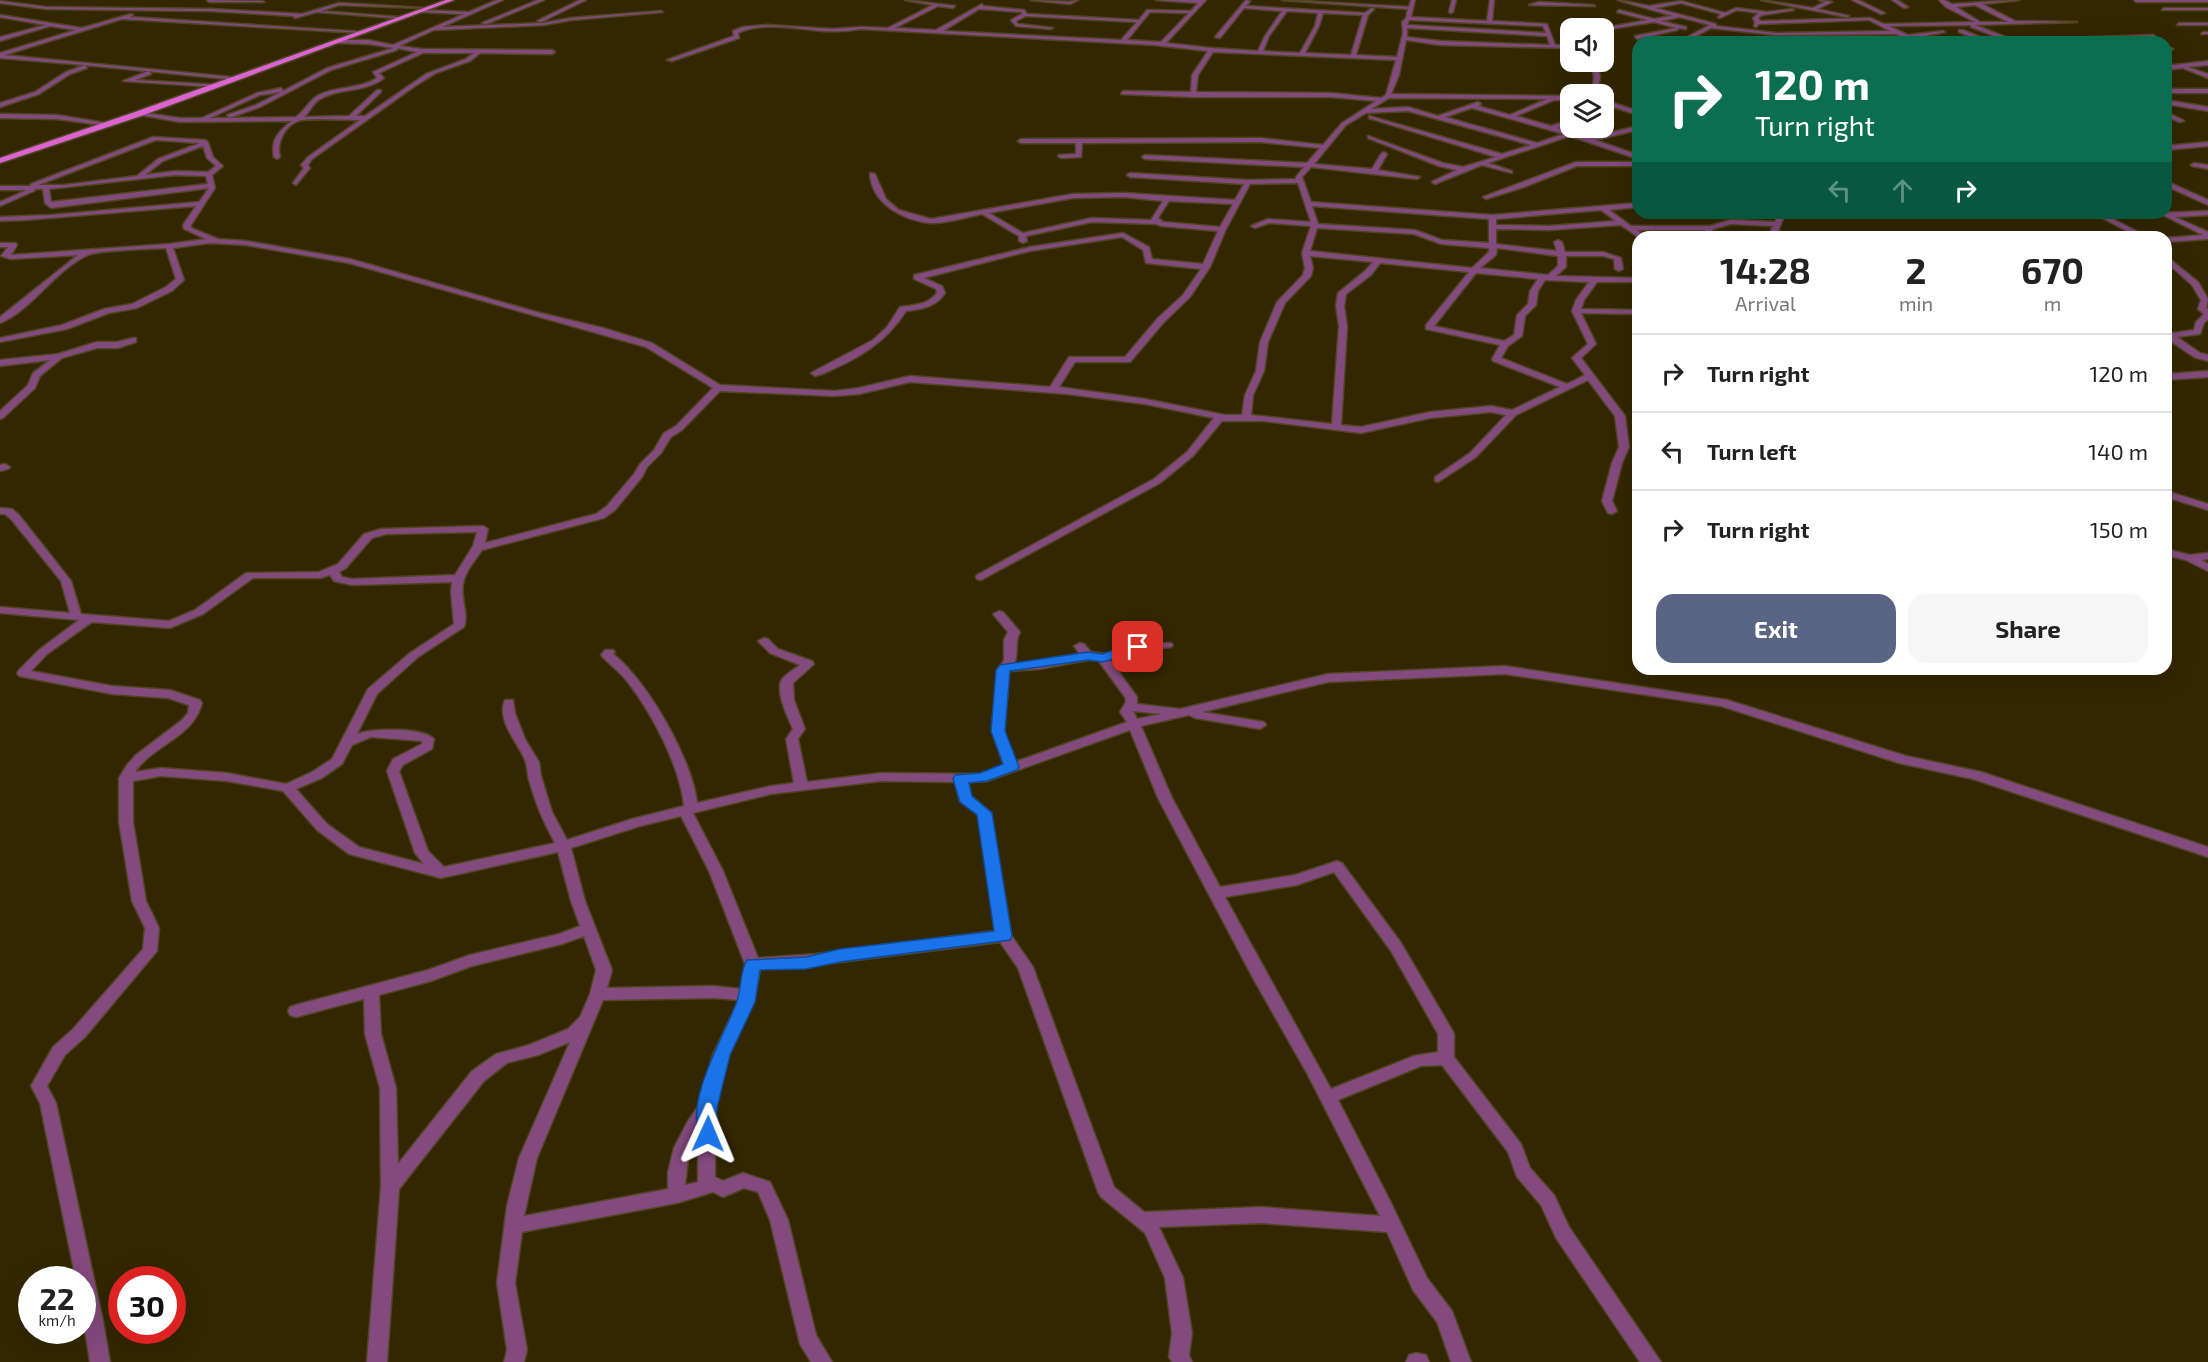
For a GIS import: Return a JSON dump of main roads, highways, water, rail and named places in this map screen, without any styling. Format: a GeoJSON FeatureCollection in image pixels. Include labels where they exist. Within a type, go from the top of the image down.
{"type":"FeatureCollection","features":[{"type":"Feature","properties":{"kind":"main road"},"geometry":{"type":"LineString","coordinates":[[0,161],[238,78],[386,24],[443,0]]}},
{"type":"Feature","properties":{"kind":"main road"},"geometry":{"type":"LineString","coordinates":[[386,24],[396,17],[451,0]]}}]}
